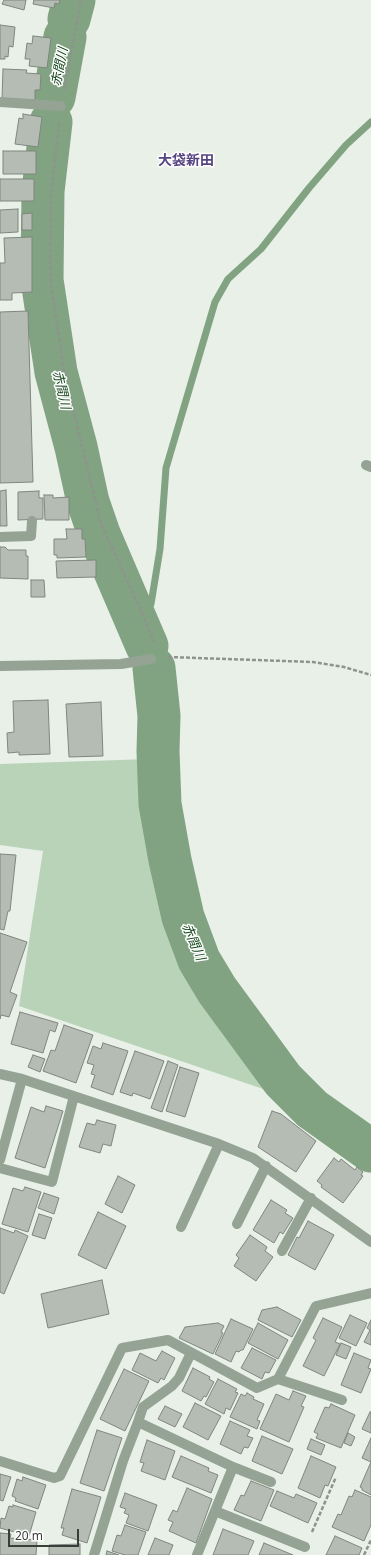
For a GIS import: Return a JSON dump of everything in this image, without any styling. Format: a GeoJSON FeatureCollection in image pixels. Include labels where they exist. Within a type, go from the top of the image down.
{"type":"FeatureCollection","features":[{"type":"Feature","properties":{"kind":"street"},"geometry":{"type":"LineString","coordinates":[[0,102],[61,106]]}},
{"type":"Feature","properties":{"kind":"street"},"geometry":{"type":"LineString","coordinates":[[0,537],[31,536],[32,521]]}},
{"type":"Feature","properties":{"kind":"street"},"geometry":{"type":"LineString","coordinates":[[0,666],[121,664],[155,658]]}},
{"type":"Feature","properties":{"kind":"street"},"geometry":{"type":"LineString","coordinates":[[0,1074],[74,1096],[219,1144],[253,1158],[371,1242]]}},
{"type":"Feature","properties":{"kind":"street"},"geometry":{"type":"LineString","coordinates":[[0,1160],[22,1080]]}},
{"type":"Feature","properties":{"kind":"street"},"geometry":{"type":"LineString","coordinates":[[0,1168],[52,1182],[74,1096]]}},
{"type":"Feature","properties":{"kind":"street"},"geometry":{"type":"LineString","coordinates":[[181,1227],[219,1144]]}},
{"type":"Feature","properties":{"kind":"street"},"geometry":{"type":"LineString","coordinates":[[237,1224],[266,1166]]}},
{"type":"Feature","properties":{"kind":"street"},"geometry":{"type":"LineString","coordinates":[[282,1251],[311,1198]]}},
{"type":"Feature","properties":{"kind":"street"},"geometry":{"type":"LineString","coordinates":[[0,1461],[54,1478],[60,1476],[122,1348],[168,1340],[257,1388],[278,1379],[316,1306],[371,1293]]}},
{"type":"Feature","properties":{"kind":"street"},"geometry":{"type":"LineString","coordinates":[[94,1555],[122,1461],[143,1407],[172,1386],[179,1378],[192,1352]]}},
{"type":"Feature","properties":{"kind":"street"},"geometry":{"type":"LineString","coordinates":[[278,1379],[342,1400]]}},
{"type":"Feature","properties":{"kind":"street"},"geometry":{"type":"LineString","coordinates":[[138,1422],[233,1467],[271,1482]]}},
{"type":"Feature","properties":{"kind":"street"},"geometry":{"type":"LineString","coordinates":[[196,1555],[233,1467]]}},
{"type":"Feature","properties":{"kind":"street"},"geometry":{"type":"LineString","coordinates":[[215,1511],[305,1547]]}},
{"type":"Feature","properties":{"kind":"path"},"geometry":{"type":"LineString","coordinates":[[81,0],[61,106],[51,194],[51,285],[65,377],[101,524],[144,617],[155,658],[313,662],[344,667],[371,675]]}},
{"type":"Feature","properties":{"kind":"path"},"geometry":{"type":"LineString","coordinates":[[305,1547],[336,1477]]}},
{"type":"Feature","properties":{"kind":"path"},"geometry":{"type":"LineString","coordinates":[[364,1555],[371,1540]]}},
{"type":"Feature","properties":{"kind":"green space"},"geometry":{"type":"Polygon","coordinates":[[[149,759],[151,836],[181,941],[232,1032],[256,1062],[278,1085],[275,1093],[19,1006],[43,851],[0,845],[0,764],[149,759]]]}},
{"type":"Feature","properties":{"kind":"building"},"geometry":{"type":"Polygon","coordinates":[[[4,0],[26,0],[24,10],[2,4],[4,0]]]}},
{"type":"Feature","properties":{"kind":"building"},"geometry":{"type":"Polygon","coordinates":[[[34,0],[60,0],[59,4],[55,3],[54,8],[33,4],[34,0]]]}},
{"type":"Feature","properties":{"kind":"building"},"geometry":{"type":"Polygon","coordinates":[[[0,25],[15,27],[13,47],[9,46],[8,57],[5,56],[5,59],[0,59],[0,25]]]}},
{"type":"Feature","properties":{"kind":"building"},"geometry":{"type":"Polygon","coordinates":[[[33,36],[51,38],[47,68],[29,66],[30,59],[25,59],[27,43],[32,44],[33,36]]]}},
{"type":"Feature","properties":{"kind":"building"},"geometry":{"type":"Polygon","coordinates":[[[3,69],[27,70],[26,73],[41,74],[40,90],[35,90],[35,100],[2,99],[3,69]]]}},
{"type":"Feature","properties":{"kind":"building"},"geometry":{"type":"Polygon","coordinates":[[[23,114],[42,117],[38,147],[15,144],[19,118],[23,119],[23,114]]]}},
{"type":"Feature","properties":{"kind":"building"},"geometry":{"type":"Polygon","coordinates":[[[3,151],[36,151],[36,174],[3,174],[3,151]]]}},
{"type":"Feature","properties":{"kind":"building"},"geometry":{"type":"Polygon","coordinates":[[[0,179],[34,179],[34,201],[0,201],[0,179]]]}},
{"type":"Feature","properties":{"kind":"building"},"geometry":{"type":"Polygon","coordinates":[[[18,209],[18,232],[0,233],[0,210],[18,209]]]}},
{"type":"Feature","properties":{"kind":"building"},"geometry":{"type":"Polygon","coordinates":[[[32,213],[32,230],[22,230],[22,214],[32,213]]]}},
{"type":"Feature","properties":{"kind":"building"},"geometry":{"type":"Polygon","coordinates":[[[32,237],[32,292],[12,293],[12,300],[0,300],[0,263],[5,263],[4,238],[32,237]]]}},
{"type":"Feature","properties":{"kind":"building"},"geometry":{"type":"Polygon","coordinates":[[[28,311],[33,482],[0,483],[0,312],[28,311]]]}},
{"type":"Feature","properties":{"kind":"building"},"geometry":{"type":"Polygon","coordinates":[[[6,490],[7,526],[0,526],[0,491],[6,490]]]}},
{"type":"Feature","properties":{"kind":"building"},"geometry":{"type":"Polygon","coordinates":[[[39,491],[39,498],[43,498],[43,519],[18,520],[18,492],[39,491]]]}},
{"type":"Feature","properties":{"kind":"building"},"geometry":{"type":"Polygon","coordinates":[[[44,495],[53,495],[53,498],[69,497],[69,520],[45,520],[44,495]]]}},
{"type":"Feature","properties":{"kind":"building"},"geometry":{"type":"Polygon","coordinates":[[[66,529],[82,529],[82,539],[85,539],[86,557],[57,558],[57,555],[54,555],[54,539],[67,539],[66,529]]]}},
{"type":"Feature","properties":{"kind":"building"},"geometry":{"type":"Polygon","coordinates":[[[0,547],[5,547],[8,550],[26,550],[26,556],[28,556],[28,579],[0,578],[0,547]]]}},
{"type":"Feature","properties":{"kind":"building"},"geometry":{"type":"Polygon","coordinates":[[[96,560],[96,577],[57,578],[56,561],[96,560]]]}},
{"type":"Feature","properties":{"kind":"building"},"geometry":{"type":"Polygon","coordinates":[[[31,580],[44,580],[45,597],[31,597],[31,580]]]}},
{"type":"Feature","properties":{"kind":"building"},"geometry":{"type":"Polygon","coordinates":[[[48,700],[50,754],[19,755],[19,752],[8,753],[7,733],[14,732],[13,701],[48,700]]]}},
{"type":"Feature","properties":{"kind":"building"},"geometry":{"type":"Polygon","coordinates":[[[101,702],[103,756],[69,757],[66,704],[101,702]]]}},
{"type":"Feature","properties":{"kind":"building"},"geometry":{"type":"Polygon","coordinates":[[[0,854],[16,855],[10,911],[8,911],[4,930],[0,929],[0,854]]]}},
{"type":"Feature","properties":{"kind":"building"},"geometry":{"type":"Polygon","coordinates":[[[0,933],[27,942],[10,992],[17,995],[9,1017],[1,1015],[0,1019],[0,933]]]}},
{"type":"Feature","properties":{"kind":"building"},"geometry":{"type":"Polygon","coordinates":[[[20,1012],[58,1023],[55,1032],[50,1030],[43,1053],[11,1044],[20,1012]]]}},
{"type":"Feature","properties":{"kind":"building"},"geometry":{"type":"Polygon","coordinates":[[[64,1025],[93,1035],[76,1083],[43,1071],[51,1050],[55,1051],[64,1025]]]}},
{"type":"Feature","properties":{"kind":"building"},"geometry":{"type":"Polygon","coordinates":[[[103,1043],[128,1051],[113,1095],[91,1087],[95,1075],[91,1074],[94,1065],[87,1063],[93,1046],[101,1049],[103,1043]]]}},
{"type":"Feature","properties":{"kind":"building"},"geometry":{"type":"Polygon","coordinates":[[[135,1051],[164,1061],[150,1099],[133,1093],[132,1096],[120,1092],[135,1051]]]}},
{"type":"Feature","properties":{"kind":"building"},"geometry":{"type":"Polygon","coordinates":[[[33,1055],[45,1059],[40,1072],[28,1067],[33,1055]]]}},
{"type":"Feature","properties":{"kind":"building"},"geometry":{"type":"Polygon","coordinates":[[[168,1061],[178,1065],[162,1112],[151,1108],[168,1061]]]}},
{"type":"Feature","properties":{"kind":"building"},"geometry":{"type":"Polygon","coordinates":[[[180,1067],[199,1073],[185,1117],[166,1111],[180,1067]]]}},
{"type":"Feature","properties":{"kind":"building"},"geometry":{"type":"Polygon","coordinates":[[[46,1106],[63,1111],[45,1168],[15,1158],[31,1107],[44,1112],[46,1106]]]}},
{"type":"Feature","properties":{"kind":"building"},"geometry":{"type":"Polygon","coordinates":[[[272,1111],[281,1114],[316,1141],[296,1172],[258,1147],[272,1111]]]}},
{"type":"Feature","properties":{"kind":"building"},"geometry":{"type":"Polygon","coordinates":[[[97,1120],[116,1125],[111,1146],[103,1144],[100,1153],[79,1147],[87,1123],[95,1125],[97,1120]]]}},
{"type":"Feature","properties":{"kind":"building"},"geometry":{"type":"Polygon","coordinates":[[[334,1158],[339,1162],[341,1159],[355,1170],[357,1167],[363,1172],[361,1175],[363,1176],[343,1203],[321,1187],[322,1185],[317,1181],[334,1158]]]}},
{"type":"Feature","properties":{"kind":"building"},"geometry":{"type":"Polygon","coordinates":[[[118,1176],[135,1185],[122,1213],[105,1204],[118,1176]]]}},
{"type":"Feature","properties":{"kind":"building"},"geometry":{"type":"Polygon","coordinates":[[[25,1187],[41,1192],[28,1232],[2,1224],[13,1188],[23,1191],[25,1187]]]}},
{"type":"Feature","properties":{"kind":"building"},"geometry":{"type":"Polygon","coordinates":[[[44,1193],[59,1198],[54,1214],[38,1208],[44,1193]]]}},
{"type":"Feature","properties":{"kind":"building"},"geometry":{"type":"Polygon","coordinates":[[[271,1200],[287,1210],[285,1213],[293,1218],[283,1234],[280,1232],[274,1243],[253,1230],[271,1200]]]}},
{"type":"Feature","properties":{"kind":"building"},"geometry":{"type":"Polygon","coordinates":[[[98,1212],[126,1226],[106,1269],[78,1255],[98,1212]]]}},
{"type":"Feature","properties":{"kind":"building"},"geometry":{"type":"Polygon","coordinates":[[[39,1214],[52,1218],[45,1239],[32,1235],[39,1214]]]}},
{"type":"Feature","properties":{"kind":"building"},"geometry":{"type":"Polygon","coordinates":[[[308,1221],[334,1235],[315,1270],[288,1255],[297,1237],[299,1238],[308,1221]]]}},
{"type":"Feature","properties":{"kind":"building"},"geometry":{"type":"Polygon","coordinates":[[[0,1228],[14,1233],[15,1230],[28,1236],[4,1294],[0,1292],[0,1228]]]}},
{"type":"Feature","properties":{"kind":"building"},"geometry":{"type":"Polygon","coordinates":[[[250,1235],[267,1247],[265,1251],[273,1257],[256,1281],[234,1266],[239,1258],[236,1255],[250,1235]]]}},
{"type":"Feature","properties":{"kind":"building"},"geometry":{"type":"Polygon","coordinates":[[[102,1280],[109,1314],[48,1328],[41,1294],[102,1280]]]}},
{"type":"Feature","properties":{"kind":"building"},"geometry":{"type":"Polygon","coordinates":[[[277,1307],[301,1320],[292,1337],[258,1320],[262,1310],[277,1307]]]}},
{"type":"Feature","properties":{"kind":"building"},"geometry":{"type":"Polygon","coordinates":[[[350,1315],[367,1323],[356,1346],[339,1338],[350,1315]]]}},
{"type":"Feature","properties":{"kind":"building"},"geometry":{"type":"Polygon","coordinates":[[[323,1318],[342,1327],[335,1342],[340,1344],[324,1376],[303,1366],[316,1340],[313,1338],[323,1318]]]}},
{"type":"Feature","properties":{"kind":"building"},"geometry":{"type":"Polygon","coordinates":[[[231,1319],[253,1329],[243,1350],[239,1352],[236,1351],[231,1362],[215,1354],[231,1319]]]}},
{"type":"Feature","properties":{"kind":"building"},"geometry":{"type":"Polygon","coordinates":[[[371,1320],[371,1345],[364,1342],[370,1330],[367,1328],[371,1320]]]}},
{"type":"Feature","properties":{"kind":"building"},"geometry":{"type":"Polygon","coordinates":[[[218,1323],[224,1326],[221,1332],[223,1333],[213,1354],[179,1338],[185,1327],[218,1323]]]}},
{"type":"Feature","properties":{"kind":"building"},"geometry":{"type":"Polygon","coordinates":[[[258,1323],[288,1340],[278,1359],[248,1343],[258,1323]]]}},
{"type":"Feature","properties":{"kind":"building"},"geometry":{"type":"Polygon","coordinates":[[[341,1343],[351,1347],[346,1359],[336,1355],[341,1343]]]}},
{"type":"Feature","properties":{"kind":"building"},"geometry":{"type":"Polygon","coordinates":[[[252,1348],[276,1360],[269,1373],[265,1372],[262,1379],[241,1368],[252,1348]]]}},
{"type":"Feature","properties":{"kind":"building"},"geometry":{"type":"Polygon","coordinates":[[[162,1351],[175,1358],[164,1380],[161,1378],[158,1383],[132,1370],[140,1353],[156,1361],[162,1351]]]}},
{"type":"Feature","properties":{"kind":"building"},"geometry":{"type":"Polygon","coordinates":[[[354,1353],[371,1360],[368,1368],[371,1369],[361,1393],[341,1385],[354,1353]]]}},
{"type":"Feature","properties":{"kind":"building"},"geometry":{"type":"Polygon","coordinates":[[[193,1368],[210,1377],[209,1379],[214,1382],[206,1397],[204,1396],[201,1401],[182,1391],[193,1368]]]}},
{"type":"Feature","properties":{"kind":"building"},"geometry":{"type":"Polygon","coordinates":[[[124,1369],[149,1381],[125,1431],[100,1419],[124,1369]]]}},
{"type":"Feature","properties":{"kind":"building"},"geometry":{"type":"Polygon","coordinates":[[[218,1379],[237,1389],[235,1392],[238,1393],[230,1410],[226,1408],[224,1414],[205,1404],[218,1379]]]}},
{"type":"Feature","properties":{"kind":"building"},"geometry":{"type":"Polygon","coordinates":[[[293,1391],[306,1396],[301,1406],[304,1407],[289,1442],[260,1429],[276,1394],[289,1400],[293,1391]]]}},
{"type":"Feature","properties":{"kind":"building"},"geometry":{"type":"Polygon","coordinates":[[[247,1393],[254,1397],[253,1399],[264,1404],[257,1420],[260,1421],[257,1429],[230,1417],[241,1394],[245,1396],[247,1393]]]}},
{"type":"Feature","properties":{"kind":"building"},"geometry":{"type":"Polygon","coordinates":[[[195,1403],[221,1416],[208,1440],[183,1427],[195,1403]]]}},
{"type":"Feature","properties":{"kind":"building"},"geometry":{"type":"Polygon","coordinates":[[[331,1404],[355,1415],[341,1448],[316,1438],[318,1434],[314,1432],[325,1407],[329,1408],[331,1404]]]}},
{"type":"Feature","properties":{"kind":"building"},"geometry":{"type":"Polygon","coordinates":[[[165,1406],[182,1414],[175,1427],[158,1419],[165,1406]]]}},
{"type":"Feature","properties":{"kind":"building"},"geometry":{"type":"Polygon","coordinates":[[[371,1412],[371,1433],[362,1429],[371,1412]]]}},
{"type":"Feature","properties":{"kind":"building"},"geometry":{"type":"Polygon","coordinates":[[[230,1421],[250,1430],[247,1436],[253,1438],[248,1448],[244,1447],[241,1454],[220,1444],[230,1421]]]}},
{"type":"Feature","properties":{"kind":"building"},"geometry":{"type":"Polygon","coordinates":[[[97,1430],[122,1438],[104,1491],[80,1483],[97,1430]]]}},
{"type":"Feature","properties":{"kind":"building"},"geometry":{"type":"Polygon","coordinates":[[[348,1433],[355,1437],[351,1446],[344,1443],[348,1433]]]}},
{"type":"Feature","properties":{"kind":"building"},"geometry":{"type":"Polygon","coordinates":[[[262,1436],[293,1449],[282,1474],[252,1461],[262,1436]]]}},
{"type":"Feature","properties":{"kind":"building"},"geometry":{"type":"Polygon","coordinates":[[[371,1438],[371,1462],[362,1458],[371,1438]]]}},
{"type":"Feature","properties":{"kind":"building"},"geometry":{"type":"Polygon","coordinates":[[[311,1439],[325,1445],[321,1455],[307,1449],[311,1439]]]}},
{"type":"Feature","properties":{"kind":"building"},"geometry":{"type":"Polygon","coordinates":[[[147,1440],[175,1451],[165,1480],[141,1471],[144,1463],[140,1462],[147,1440]]]}},
{"type":"Feature","properties":{"kind":"building"},"geometry":{"type":"Polygon","coordinates":[[[181,1456],[209,1468],[208,1471],[218,1475],[211,1493],[172,1477],[181,1456]]]}},
{"type":"Feature","properties":{"kind":"building"},"geometry":{"type":"Polygon","coordinates":[[[311,1456],[336,1467],[328,1486],[325,1485],[320,1498],[298,1488],[311,1456]]]}},
{"type":"Feature","properties":{"kind":"building"},"geometry":{"type":"Polygon","coordinates":[[[371,1462],[371,1495],[362,1490],[360,1487],[371,1462]]]}},
{"type":"Feature","properties":{"kind":"building"},"geometry":{"type":"Polygon","coordinates":[[[0,1474],[11,1477],[3,1501],[0,1500],[0,1474]]]}},
{"type":"Feature","properties":{"kind":"building"},"geometry":{"type":"Polygon","coordinates":[[[23,1477],[46,1485],[38,1509],[15,1501],[16,1498],[12,1496],[17,1479],[22,1481],[23,1477]]]}},
{"type":"Feature","properties":{"kind":"building"},"geometry":{"type":"Polygon","coordinates":[[[251,1481],[274,1490],[261,1521],[234,1510],[241,1495],[244,1496],[251,1481]]]}},
{"type":"Feature","properties":{"kind":"building"},"geometry":{"type":"Polygon","coordinates":[[[187,1488],[212,1499],[196,1543],[169,1531],[173,1522],[168,1520],[173,1510],[177,1512],[187,1488]]]}},
{"type":"Feature","properties":{"kind":"building"},"geometry":{"type":"Polygon","coordinates":[[[72,1489],[101,1497],[87,1543],[62,1535],[64,1528],[61,1528],[72,1489]]]}},
{"type":"Feature","properties":{"kind":"building"},"geometry":{"type":"Polygon","coordinates":[[[355,1490],[371,1497],[371,1525],[364,1541],[332,1527],[338,1514],[341,1515],[349,1496],[352,1497],[355,1490]]]}},
{"type":"Feature","properties":{"kind":"building"},"geometry":{"type":"Polygon","coordinates":[[[277,1491],[294,1498],[296,1494],[317,1503],[308,1523],[270,1506],[277,1491]]]}},
{"type":"Feature","properties":{"kind":"building"},"geometry":{"type":"Polygon","coordinates":[[[125,1493],[157,1505],[148,1531],[126,1523],[129,1515],[124,1513],[126,1509],[120,1507],[125,1493]]]}},
{"type":"Feature","properties":{"kind":"building"},"geometry":{"type":"Polygon","coordinates":[[[13,1505],[36,1512],[29,1536],[0,1528],[1,1518],[5,1519],[9,1506],[13,1507],[13,1505]]]}},
{"type":"Feature","properties":{"kind":"building"},"geometry":{"type":"Polygon","coordinates":[[[125,1525],[146,1532],[138,1555],[125,1555],[112,1551],[117,1535],[121,1536],[125,1525]]]}},
{"type":"Feature","properties":{"kind":"building"},"geometry":{"type":"Polygon","coordinates":[[[223,1529],[254,1541],[248,1555],[213,1555],[223,1529]]]}},
{"type":"Feature","properties":{"kind":"building"},"geometry":{"type":"Polygon","coordinates":[[[0,1533],[11,1534],[10,1538],[37,1540],[36,1555],[0,1555],[0,1533]]]}},
{"type":"Feature","properties":{"kind":"building"},"geometry":{"type":"Polygon","coordinates":[[[335,1536],[362,1548],[359,1555],[326,1555],[335,1536]]]}},
{"type":"Feature","properties":{"kind":"building"},"geometry":{"type":"Polygon","coordinates":[[[155,1538],[173,1545],[169,1555],[148,1555],[155,1538]]]}},
{"type":"Feature","properties":{"kind":"building"},"geometry":{"type":"Polygon","coordinates":[[[264,1543],[293,1555],[259,1555],[264,1543]]]}},
{"type":"Feature","properties":{"kind":"building"},"geometry":{"type":"Polygon","coordinates":[[[80,1544],[80,1555],[49,1555],[49,1545],[80,1544]]]}},
{"type":"Feature","properties":{"kind":"building"},"geometry":{"type":"Polygon","coordinates":[[[107,1551],[119,1555],[106,1555],[107,1551]]]}},
{"type":"Feature","properties":{"kind":"waterway","name":"赤間川"},"geometry":{"type":"LineString","coordinates":[[69,19],[74,0]]}},
{"type":"Feature","properties":{"kind":"waterway","name":"赤間川"},"geometry":{"type":"LineString","coordinates":[[54,97],[65,37]]}},
{"type":"Feature","properties":{"kind":"waterway","name":"赤間川"},"geometry":{"type":"LineString","coordinates":[[51,122],[43,191],[42,280],[56,372],[76,447],[88,502],[99,534],[147,646]]}},
{"type":"Feature","properties":{"kind":"waterway"},"geometry":{"type":"LineString","coordinates":[[151,604],[160,549],[166,468],[215,302],[228,279],[261,249],[309,188],[346,145],[371,122]]}},
{"type":"Feature","properties":{"kind":"waterway","name":"赤間川"},"geometry":{"type":"LineString","coordinates":[[154,668],[159,716],[158,751],[160,804],[170,860],[183,917],[199,960],[217,990],[283,1080],[312,1109],[371,1151]]}},
{"type":"Feature","properties":{"kind":"district","name":"大袋新田"},"geometry":{"type":"Point","coordinates":[186,161]}}]}
